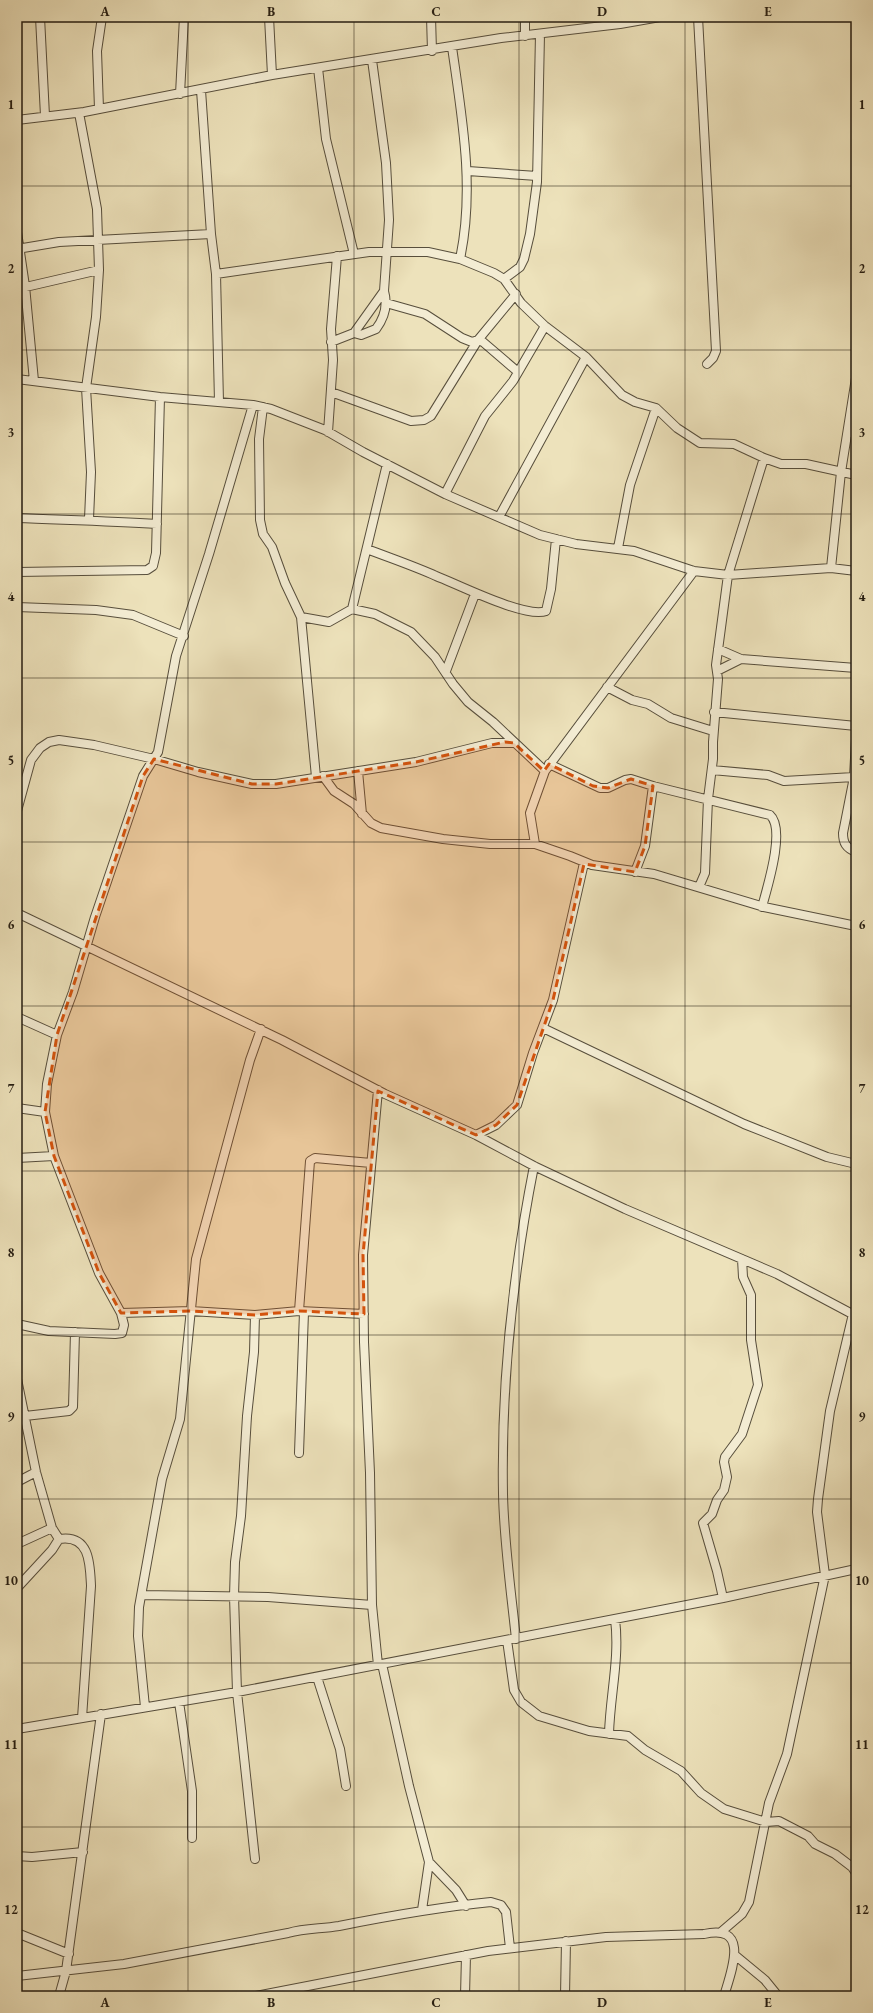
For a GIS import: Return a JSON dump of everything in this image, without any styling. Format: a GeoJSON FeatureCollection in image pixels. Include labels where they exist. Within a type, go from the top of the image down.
{"type":"FeatureCollection","features":[{"type":"Feature","properties":{"kind":"street"},"geometry":{"type":"LineString","coordinates":[[40,17],[45,116]]}},
{"type":"Feature","properties":{"kind":"street"},"geometry":{"type":"LineString","coordinates":[[99,109],[97,51],[102,17]]}},
{"type":"Feature","properties":{"kind":"street"},"geometry":{"type":"LineString","coordinates":[[180,94],[184,17]]}},
{"type":"Feature","properties":{"kind":"street"},"geometry":{"type":"LineString","coordinates":[[270,17],[272,75]]}},
{"type":"Feature","properties":{"kind":"street"},"geometry":{"type":"LineString","coordinates":[[430,17],[432,50]]}},
{"type":"Feature","properties":{"kind":"street"},"geometry":{"type":"LineString","coordinates":[[525,17],[525,36]]}},
{"type":"Feature","properties":{"kind":"street"},"geometry":{"type":"LineString","coordinates":[[17,120],[79,113],[272,75],[660,17]]}},
{"type":"Feature","properties":{"kind":"street"},"geometry":{"type":"LineString","coordinates":[[698,17],[716,351],[713,358],[707,364]]}},
{"type":"Feature","properties":{"kind":"street"},"geometry":{"type":"LineString","coordinates":[[504,279],[520,267],[524,259],[530,234],[537,176],[540,34]]}},
{"type":"Feature","properties":{"kind":"street"},"geometry":{"type":"LineString","coordinates":[[452,47],[468,171],[465,234],[460,259]]}},
{"type":"Feature","properties":{"kind":"street"},"geometry":{"type":"LineString","coordinates":[[354,333],[361,335],[376,329],[385,313],[386,303],[384,291],[389,220],[386,163],[372,60]]}},
{"type":"Feature","properties":{"kind":"street"},"geometry":{"type":"LineString","coordinates":[[318,68],[326,139],[354,254]]}},
{"type":"Feature","properties":{"kind":"street"},"geometry":{"type":"LineString","coordinates":[[201,90],[210,234],[216,274],[220,402]]}},
{"type":"Feature","properties":{"kind":"street"},"geometry":{"type":"LineString","coordinates":[[79,113],[97,209],[99,241],[96,317],[86,388],[91,472],[89,519]]}},
{"type":"Feature","properties":{"kind":"street"},"geometry":{"type":"LineString","coordinates":[[468,171],[537,176]]}},
{"type":"Feature","properties":{"kind":"street"},"geometry":{"type":"LineString","coordinates":[[17,232],[18,249],[25,286],[34,381]]}},
{"type":"Feature","properties":{"kind":"street"},"geometry":{"type":"LineString","coordinates":[[18,249],[59,242],[210,234]]}},
{"type":"Feature","properties":{"kind":"street"},"geometry":{"type":"LineString","coordinates":[[216,274],[354,254],[428,252],[460,259],[494,273],[504,279],[521,302],[545,326],[586,357],[622,395],[635,402],[656,408],[677,428],[700,443],[734,444],[781,464],[806,464],[856,475]]}},
{"type":"Feature","properties":{"kind":"street"},"geometry":{"type":"LineString","coordinates":[[328,432],[333,360],[331,342],[337,256]]}},
{"type":"Feature","properties":{"kind":"street"},"geometry":{"type":"LineString","coordinates":[[17,289],[99,270]]}},
{"type":"Feature","properties":{"kind":"street"},"geometry":{"type":"LineString","coordinates":[[331,342],[354,333],[384,291]]}},
{"type":"Feature","properties":{"kind":"street"},"geometry":{"type":"LineString","coordinates":[[331,392],[411,421],[424,420],[431,416],[478,340],[516,294]]}},
{"type":"Feature","properties":{"kind":"street"},"geometry":{"type":"LineString","coordinates":[[386,303],[425,314],[462,338],[472,342],[478,340],[483,342],[518,372]]}},
{"type":"Feature","properties":{"kind":"street"},"geometry":{"type":"LineString","coordinates":[[445,494],[485,416],[518,372],[545,326]]}},
{"type":"Feature","properties":{"kind":"street"},"geometry":{"type":"LineString","coordinates":[[499,517],[586,357]]}},
{"type":"Feature","properties":{"kind":"street"},"geometry":{"type":"LineString","coordinates":[[831,568],[841,472],[856,378]]}},
{"type":"Feature","properties":{"kind":"street"},"geometry":{"type":"LineString","coordinates":[[17,379],[160,398],[220,402],[263,407],[294,417],[328,432],[445,494],[540,535],[576,544],[634,551],[694,571],[728,575],[831,568],[856,571]]}},
{"type":"Feature","properties":{"kind":"street"},"geometry":{"type":"LineString","coordinates":[[17,572],[147,570],[153,566],[156,553],[160,398]]}},
{"type":"Feature","properties":{"kind":"street"},"geometry":{"type":"LineString","coordinates":[[17,1324],[49,1331],[122,1333],[124,1325],[121,1314],[99,1273],[54,1156],[45,1112],[47,1084],[57,1035],[73,992],[86,945],[143,776],[158,752],[176,656],[184,636],[253,405]]}},
{"type":"Feature","properties":{"kind":"street"},"geometry":{"type":"LineString","coordinates":[[263,407],[259,439],[260,520],[263,534],[272,547],[285,583],[301,617],[320,777],[334,791],[354,804],[372,824],[381,828],[443,839],[490,844],[536,844],[570,856],[592,866],[654,874],[762,907],[856,926]]}},
{"type":"Feature","properties":{"kind":"street"},"geometry":{"type":"LineString","coordinates":[[618,548],[630,485],[656,408]]}},
{"type":"Feature","properties":{"kind":"street"},"geometry":{"type":"LineString","coordinates":[[848,431],[856,435]]}},
{"type":"Feature","properties":{"kind":"street"},"geometry":{"type":"LineString","coordinates":[[699,887],[705,873],[708,799],[712,770],[718,649],[728,575],[764,458]]}},
{"type":"Feature","properties":{"kind":"street"},"geometry":{"type":"LineString","coordinates":[[352,610],[387,464]]}},
{"type":"Feature","properties":{"kind":"street"},"geometry":{"type":"LineString","coordinates":[[17,518],[76,521],[89,519],[157,524]]}},
{"type":"Feature","properties":{"kind":"street"},"geometry":{"type":"LineString","coordinates":[[367,549],[436,575],[475,594],[535,613],[546,611],[551,589],[556,539]]}},
{"type":"Feature","properties":{"kind":"street"},"geometry":{"type":"LineString","coordinates":[[536,844],[530,813],[547,768],[694,571]]}},
{"type":"Feature","properties":{"kind":"street"},"geometry":{"type":"LineString","coordinates":[[446,672],[475,594]]}},
{"type":"Feature","properties":{"kind":"street"},"geometry":{"type":"LineString","coordinates":[[17,607],[96,610],[133,615],[184,636]]}},
{"type":"Feature","properties":{"kind":"street"},"geometry":{"type":"LineString","coordinates":[[301,617],[329,622],[352,610],[375,614],[411,632],[424,644],[468,702],[493,722],[514,743],[547,768],[600,788],[615,786],[625,780],[631,779],[653,786],[768,814],[774,820],[777,832],[774,859],[762,907]]}},
{"type":"Feature","properties":{"kind":"street"},"geometry":{"type":"LineString","coordinates":[[718,649],[741,659],[856,668]]}},
{"type":"Feature","properties":{"kind":"street"},"geometry":{"type":"LineString","coordinates":[[717,671],[741,659]]}},
{"type":"Feature","properties":{"kind":"street"},"geometry":{"type":"LineString","coordinates":[[607,687],[632,700],[648,704],[671,718],[713,731]]}},
{"type":"Feature","properties":{"kind":"street"},"geometry":{"type":"LineString","coordinates":[[714,712],[856,726]]}},
{"type":"Feature","properties":{"kind":"street"},"geometry":{"type":"LineString","coordinates":[[856,739],[854,771],[843,840],[846,846],[856,852]]}},
{"type":"Feature","properties":{"kind":"street"},"geometry":{"type":"LineString","coordinates":[[17,811],[30,760],[40,748],[49,742],[59,740],[69,740],[154,759],[198,772],[252,784],[276,784],[416,762],[492,743],[514,743]]}},
{"type":"Feature","properties":{"kind":"street"},"geometry":{"type":"LineString","coordinates":[[712,770],[768,775],[784,781],[854,771]]}},
{"type":"Feature","properties":{"kind":"street"},"geometry":{"type":"LineString","coordinates":[[358,771],[362,814]]}},
{"type":"Feature","properties":{"kind":"street"},"geometry":{"type":"LineString","coordinates":[[636,872],[645,846],[653,786]]}},
{"type":"Feature","properties":{"kind":"street"},"geometry":{"type":"LineString","coordinates":[[476,1135],[496,1125],[517,1105],[533,1053],[553,1000],[584,863]]}},
{"type":"Feature","properties":{"kind":"street"},"geometry":{"type":"LineString","coordinates":[[17,913],[261,1029],[378,1090],[476,1135],[534,1166],[625,1209],[777,1274],[854,1315],[830,1411],[818,1499],[817,1512],[825,1575],[787,1754],[769,1803],[749,1902],[742,1914],[721,1932],[606,1937],[510,1948],[466,1955],[256,1996]]}},
{"type":"Feature","properties":{"kind":"street"},"geometry":{"type":"LineString","coordinates":[[17,1017],[57,1035]]}},
{"type":"Feature","properties":{"kind":"street"},"geometry":{"type":"LineString","coordinates":[[543,1028],[744,1124],[827,1157],[856,1164]]}},
{"type":"Feature","properties":{"kind":"street"},"geometry":{"type":"LineString","coordinates":[[145,1707],[137,1623],[162,1479],[180,1419],[196,1259],[202,1232],[216,1190],[250,1060],[261,1029]]}},
{"type":"Feature","properties":{"kind":"street"},"geometry":{"type":"LineString","coordinates":[[378,1090],[363,1255],[370,1474],[372,1605],[380,1664],[429,1862],[422,1910]]}},
{"type":"Feature","properties":{"kind":"street"},"geometry":{"type":"LineString","coordinates":[[17,1108],[45,1112]]}},
{"type":"Feature","properties":{"kind":"street"},"geometry":{"type":"LineString","coordinates":[[17,1158],[54,1156]]}},
{"type":"Feature","properties":{"kind":"street"},"geometry":{"type":"LineString","coordinates":[[299,1453],[302,1312],[310,1161],[315,1158],[371,1162]]}},
{"type":"Feature","properties":{"kind":"street"},"geometry":{"type":"LineString","coordinates":[[516,1639],[503,1495],[503,1410],[521,1230],[534,1166]]}},
{"type":"Feature","properties":{"kind":"street"},"geometry":{"type":"LineString","coordinates":[[723,1598],[717,1571],[702,1523],[712,1514],[717,1500],[724,1490],[727,1477],[724,1462],[725,1457],[742,1434],[758,1385],[751,1340],[751,1295],[743,1277],[742,1259]]}},
{"type":"Feature","properties":{"kind":"street"},"geometry":{"type":"LineString","coordinates":[[121,1314],[191,1311],[255,1315],[302,1312],[364,1314]]}},
{"type":"Feature","properties":{"kind":"street"},"geometry":{"type":"LineString","coordinates":[[255,1315],[254,1352],[248,1408],[241,1516],[235,1562],[234,1596],[237,1692],[255,1859]]}},
{"type":"Feature","properties":{"kind":"street"},"geometry":{"type":"LineString","coordinates":[[21,1418],[69,1411],[73,1406],[75,1332]]}},
{"type":"Feature","properties":{"kind":"street"},"geometry":{"type":"LineString","coordinates":[[17,1379],[21,1418],[52,1528],[59,1539]]}},
{"type":"Feature","properties":{"kind":"street"},"geometry":{"type":"LineString","coordinates":[[17,1482],[36,1472]]}},
{"type":"Feature","properties":{"kind":"street"},"geometry":{"type":"LineString","coordinates":[[17,1544],[52,1528]]}},
{"type":"Feature","properties":{"kind":"street"},"geometry":{"type":"LineString","coordinates":[[17,1588],[52,1550],[59,1539],[68,1537],[83,1546],[88,1556],[90,1567],[90,1586],[82,1718]]}},
{"type":"Feature","properties":{"kind":"street"},"geometry":{"type":"LineString","coordinates":[[17,1729],[317,1677],[615,1620],[856,1569]]}},
{"type":"Feature","properties":{"kind":"street"},"geometry":{"type":"LineString","coordinates":[[142,1595],[268,1597],[372,1605]]}},
{"type":"Feature","properties":{"kind":"street"},"geometry":{"type":"LineString","coordinates":[[609,1734],[618,1640],[615,1620]]}},
{"type":"Feature","properties":{"kind":"street"},"geometry":{"type":"LineString","coordinates":[[507,1640],[514,1690],[521,1702],[539,1716],[577,1728],[628,1736],[645,1750],[682,1771],[701,1793],[724,1809],[766,1822],[780,1821],[808,1836],[816,1844],[835,1854],[852,1867],[856,1873]]}},
{"type":"Feature","properties":{"kind":"street"},"geometry":{"type":"LineString","coordinates":[[317,1677],[340,1749],[346,1786]]}},
{"type":"Feature","properties":{"kind":"street"},"geometry":{"type":"LineString","coordinates":[[178,1702],[192,1792],[192,1838]]}},
{"type":"Feature","properties":{"kind":"street"},"geometry":{"type":"LineString","coordinates":[[59,1996],[69,1954],[101,1714]]}},
{"type":"Feature","properties":{"kind":"street"},"geometry":{"type":"LineString","coordinates":[[17,1856],[83,1852]]}},
{"type":"Feature","properties":{"kind":"street"},"geometry":{"type":"LineString","coordinates":[[429,1862],[456,1890],[466,1906]]}},
{"type":"Feature","properties":{"kind":"street"},"geometry":{"type":"LineString","coordinates":[[17,1976],[124,1964],[288,1933],[305,1928],[336,1926],[422,1910],[491,1902],[501,1905],[506,1912],[510,1948]]}},
{"type":"Feature","properties":{"kind":"street"},"geometry":{"type":"LineString","coordinates":[[721,1932],[729,1938],[734,1947],[736,1956],[724,1996]]}},
{"type":"Feature","properties":{"kind":"street"},"geometry":{"type":"LineString","coordinates":[[17,1933],[69,1954]]}},
{"type":"Feature","properties":{"kind":"street"},"geometry":{"type":"LineString","coordinates":[[565,1996],[566,1942]]}},
{"type":"Feature","properties":{"kind":"street"},"geometry":{"type":"LineString","coordinates":[[465,1996],[466,1955]]}},
{"type":"Feature","properties":{"kind":"street"},"geometry":{"type":"LineString","coordinates":[[736,1956],[764,1980],[778,1996]]}},
{"type":"Feature","properties":{"kind":"highlighted area"},"geometry":{"type":"Polygon","coordinates":[[[505,742],[514,743],[544,771],[549,764],[593,786],[608,788],[631,779],[653,786],[645,846],[635,872],[584,864],[553,1000],[517,1105],[496,1125],[476,1135],[378,1091],[363,1255],[364,1314],[299,1311],[255,1315],[191,1311],[121,1313],[99,1273],[54,1156],[45,1112],[57,1035],[143,776],[154,759],[252,784],[276,784],[416,762],[505,742]]]}}]}
